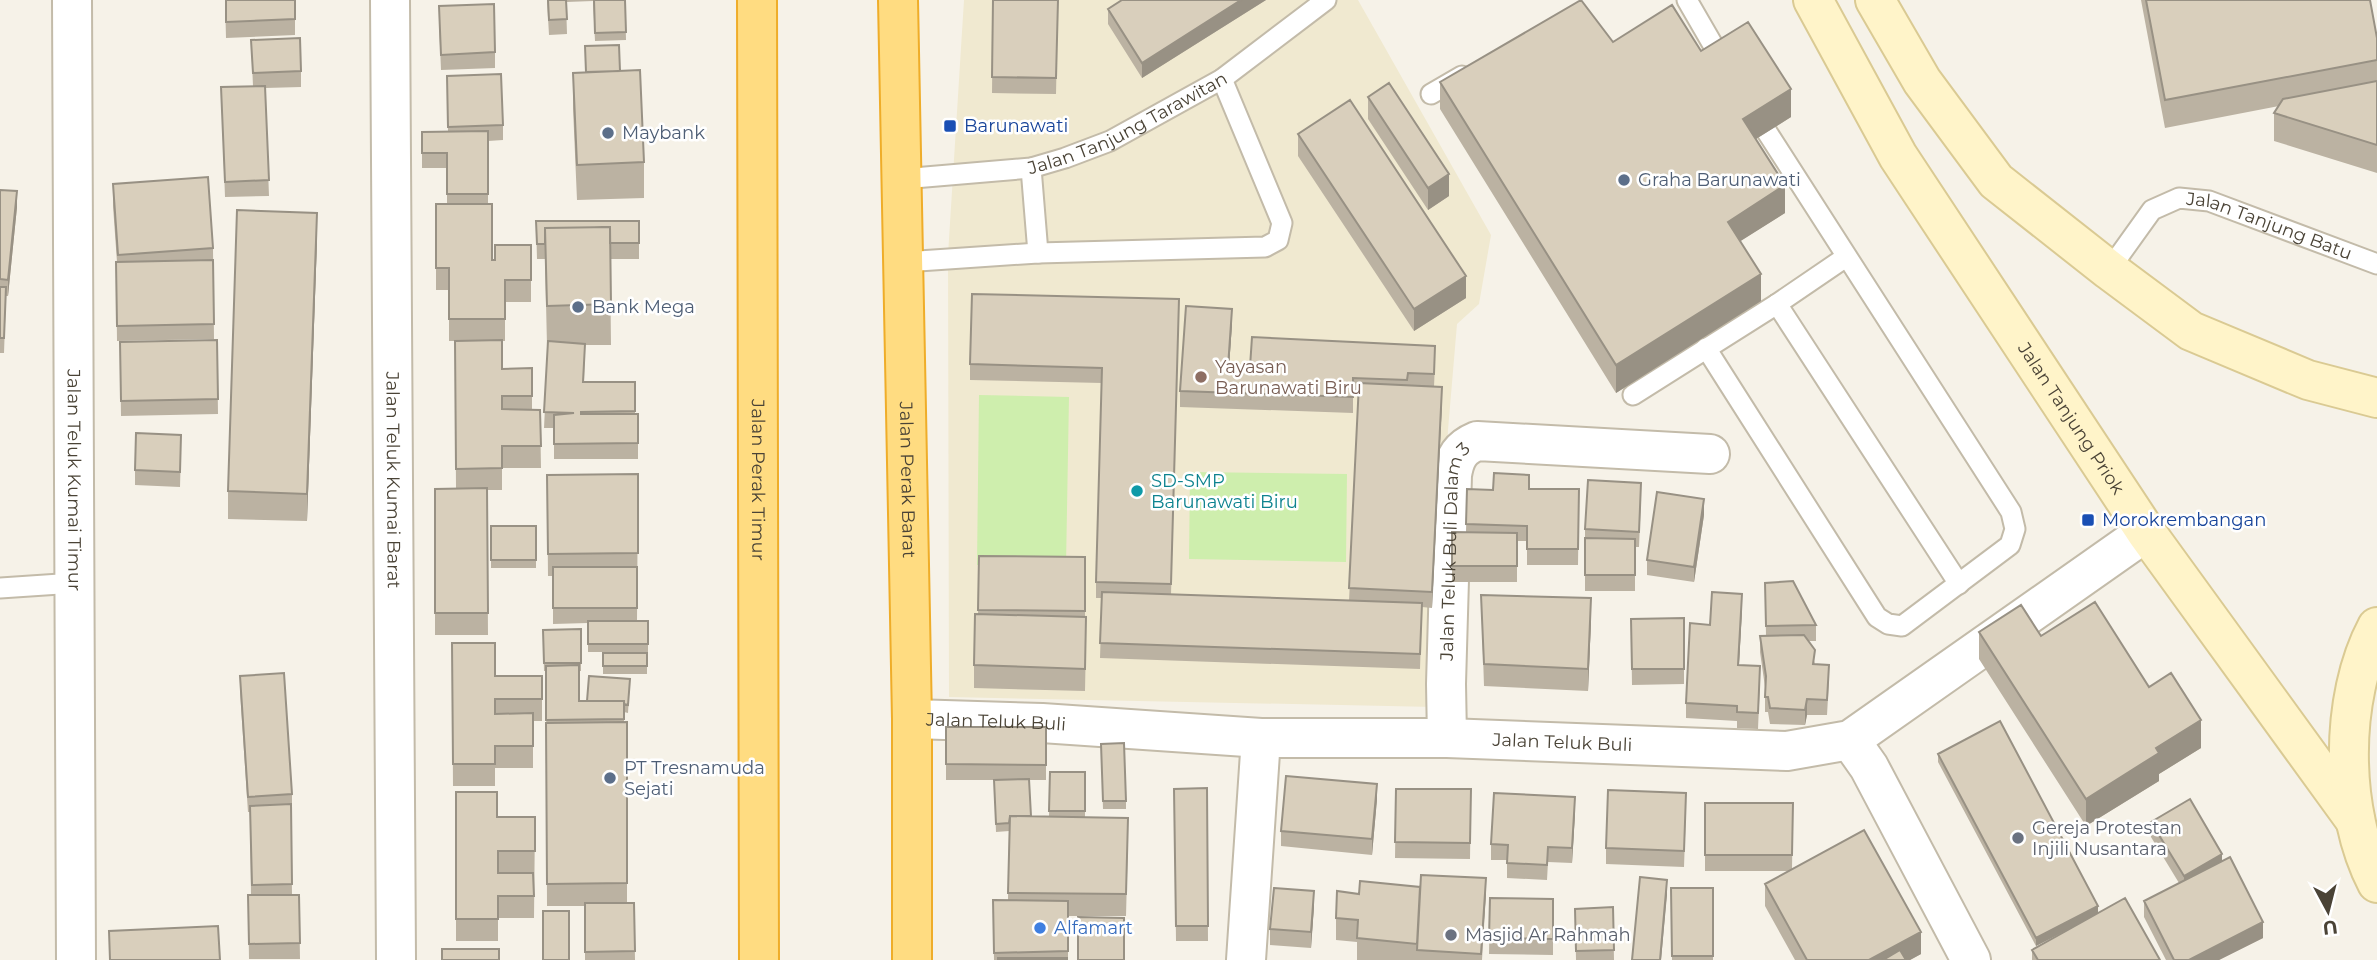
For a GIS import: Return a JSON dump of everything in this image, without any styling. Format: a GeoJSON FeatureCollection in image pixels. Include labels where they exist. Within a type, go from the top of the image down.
{"type":"FeatureCollection","features":[{"type":"Feature","properties":{"kind":"highway","name":"Jalan Perak Timur"},"geometry":{"type":"LineString","coordinates":[[757,0],[759,960]]}},
{"type":"Feature","properties":{"kind":"highway","name":"Jalan Perak Barat"},"geometry":{"type":"LineString","coordinates":[[898,0],[912,719],[912,960]]}},
{"type":"Feature","properties":{"kind":"main road","name":"Jalan Tanjung Priok"},"geometry":{"type":"LineString","coordinates":[[1813,0],[1898,156],[2146,532],[2355,820]]}},
{"type":"Feature","properties":{"kind":"main road"},"geometry":{"type":"LineString","coordinates":[[1884,1],[1922,81],[1996,181],[2190,331],[2308,380],[2377,397]]}},
{"type":"Feature","properties":{"kind":"main road"},"geometry":{"type":"LineString","coordinates":[[2377,627],[2353,697],[2348,758],[2355,820],[2377,883]]}},
{"type":"Feature","properties":{"kind":"street","name":"Jalan Teluk Kumai Timur"},"geometry":{"type":"LineString","coordinates":[[72,0],[76,960]]}},
{"type":"Feature","properties":{"kind":"street","name":"Jalan Teluk Kumai Barat"},"geometry":{"type":"LineString","coordinates":[[390,0],[396,960]]}},
{"type":"Feature","properties":{"kind":"street","name":"Jalan Teluk Buli Dalam 3"},"geometry":{"type":"LineString","coordinates":[[1447,738],[1452,475],[1454,460],[1460,451],[1478,441],[1710,454]]}},
{"type":"Feature","properties":{"kind":"street","name":"Jalan Teluk Buli"},"geometry":{"type":"LineString","coordinates":[[912,719],[1042,723],[1261,738],[1447,738],[1787,751],[1850,740],[2146,532]]}},
{"type":"Feature","properties":{"kind":"street"},"geometry":{"type":"LineString","coordinates":[[1246,960],[1261,738]]}},
{"type":"Feature","properties":{"kind":"street"},"geometry":{"type":"LineString","coordinates":[[1850,740],[1869,767],[1971,960]]}},
{"type":"Feature","properties":{"kind":"lane","name":"Jalan Tanjung Tarawitan"},"geometry":{"type":"LineString","coordinates":[[902,179],[1031,168],[1110,141],[1222,79],[1326,0]]}},
{"type":"Feature","properties":{"kind":"lane"},"geometry":{"type":"LineString","coordinates":[[1687,0],[1724,64]]}},
{"type":"Feature","properties":{"kind":"lane"},"geometry":{"type":"LineString","coordinates":[[1430,94],[1476,67]]}},
{"type":"Feature","properties":{"kind":"lane"},"geometry":{"type":"LineString","coordinates":[[904,262],[1038,253],[1265,247],[1278,240],[1282,223],[1222,79]]}},
{"type":"Feature","properties":{"kind":"lane"},"geometry":{"type":"LineString","coordinates":[[1706,348],[1877,617],[1888,624],[1902,626],[2010,545],[2015,529],[2011,512],[1767,132]]}},
{"type":"Feature","properties":{"kind":"lane"},"geometry":{"type":"LineString","coordinates":[[1031,168],[1038,253]]}},
{"type":"Feature","properties":{"kind":"lane","name":"Jalan Tanjung Batu"},"geometry":{"type":"LineString","coordinates":[[2109,270],[2152,210],[2179,198],[2209,201],[2377,264]]}},
{"type":"Feature","properties":{"kind":"lane"},"geometry":{"type":"LineString","coordinates":[[1633,395],[1846,257]]}},
{"type":"Feature","properties":{"kind":"lane"},"geometry":{"type":"LineString","coordinates":[[1777,303],[1959,584]]}},
{"type":"Feature","properties":{"kind":"lane"},"geometry":{"type":"LineString","coordinates":[[0,588],[75,583]]}},
{"type":"Feature","properties":{"kind":"shaded area","name":"Yayasan Barunawati Biru"},"geometry":{"type":"Polygon","coordinates":[[[964,0],[1358,0],[1491,235],[1479,304],[1457,324],[1448,430],[1435,707],[949,697],[948,255],[964,0]]]}},
{"type":"Feature","properties":{"kind":"green space"},"geometry":{"type":"Polygon","coordinates":[[[979,395],[1069,397],[1066,566],[977,565],[979,395]]]}},
{"type":"Feature","properties":{"kind":"green space"},"geometry":{"type":"Polygon","coordinates":[[[1190,472],[1347,474],[1346,562],[1189,559],[1190,472]]]}},
{"type":"Feature","properties":{"kind":"building"},"geometry":{"type":"Polygon","coordinates":[[[226,0],[295,0],[295,19],[226,22],[226,0]]]}},
{"type":"Feature","properties":{"kind":"building"},"geometry":{"type":"Polygon","coordinates":[[[548,0],[566,0],[567,19],[549,20],[548,0]]]}},
{"type":"Feature","properties":{"kind":"building"},"geometry":{"type":"Polygon","coordinates":[[[594,0],[625,0],[626,32],[595,33],[594,0]]]}},
{"type":"Feature","properties":{"kind":"building"},"geometry":{"type":"Polygon","coordinates":[[[993,0],[1058,0],[1056,78],[992,77],[993,0]]]}},
{"type":"Feature","properties":{"kind":"building"},"geometry":{"type":"Polygon","coordinates":[[[1122,0],[1241,0],[1142,63],[1108,9],[1122,0]]]}},
{"type":"Feature","properties":{"kind":"building","name":"Graha Barunawati"},"geometry":{"type":"Polygon","coordinates":[[[1581,0],[1613,42],[1672,5],[1701,51],[1748,22],[1791,89],[1743,119],[1785,185],[1728,222],[1761,274],[1616,365],[1440,82],[1581,0]]]}},
{"type":"Feature","properties":{"kind":"building"},"geometry":{"type":"Polygon","coordinates":[[[2146,0],[2370,0],[2377,38],[2377,60],[2165,100],[2146,0]]]}},
{"type":"Feature","properties":{"kind":"building"},"geometry":{"type":"Polygon","coordinates":[[[494,4],[495,52],[441,55],[439,6],[494,4]]]}},
{"type":"Feature","properties":{"kind":"building"},"geometry":{"type":"Polygon","coordinates":[[[300,38],[301,71],[253,73],[251,40],[300,38]]]}},
{"type":"Feature","properties":{"kind":"building"},"geometry":{"type":"Polygon","coordinates":[[[619,45],[620,71],[586,72],[585,46],[619,45]]]}},
{"type":"Feature","properties":{"kind":"building","name":"Maybank"},"geometry":{"type":"Polygon","coordinates":[[[640,70],[644,162],[577,165],[573,73],[640,70]]]}},
{"type":"Feature","properties":{"kind":"building"},"geometry":{"type":"Polygon","coordinates":[[[501,74],[503,125],[448,127],[447,76],[501,74]]]}},
{"type":"Feature","properties":{"kind":"building"},"geometry":{"type":"Polygon","coordinates":[[[2377,81],[2377,145],[2274,113],[2283,99],[2377,81]]]}},
{"type":"Feature","properties":{"kind":"building"},"geometry":{"type":"Polygon","coordinates":[[[1389,83],[1449,174],[1428,188],[1368,97],[1389,83]]]}},
{"type":"Feature","properties":{"kind":"building"},"geometry":{"type":"Polygon","coordinates":[[[265,86],[269,180],[225,182],[221,87],[265,86]]]}},
{"type":"Feature","properties":{"kind":"building"},"geometry":{"type":"Polygon","coordinates":[[[1350,100],[1466,276],[1414,309],[1298,134],[1350,100]]]}},
{"type":"Feature","properties":{"kind":"building"},"geometry":{"type":"Polygon","coordinates":[[[488,131],[488,194],[447,194],[447,153],[422,153],[422,132],[488,131]]]}},
{"type":"Feature","properties":{"kind":"building"},"geometry":{"type":"Polygon","coordinates":[[[208,177],[213,248],[118,255],[113,184],[208,177]]]}},
{"type":"Feature","properties":{"kind":"building"},"geometry":{"type":"Polygon","coordinates":[[[0,190],[17,191],[8,280],[0,279],[0,190]]]}},
{"type":"Feature","properties":{"kind":"building"},"geometry":{"type":"Polygon","coordinates":[[[436,204],[492,204],[492,260],[495,260],[495,245],[531,245],[531,280],[505,280],[505,319],[449,319],[449,268],[436,268],[436,204]]]}},
{"type":"Feature","properties":{"kind":"building"},"geometry":{"type":"Polygon","coordinates":[[[237,210],[317,213],[307,494],[228,491],[237,210]]]}},
{"type":"Feature","properties":{"kind":"building"},"geometry":{"type":"Polygon","coordinates":[[[536,221],[639,221],[639,243],[610,243],[610,227],[545,228],[545,244],[537,244],[536,221]]]}},
{"type":"Feature","properties":{"kind":"building"},"geometry":{"type":"Polygon","coordinates":[[[610,227],[611,304],[547,306],[545,228],[610,227]]]}},
{"type":"Feature","properties":{"kind":"building"},"geometry":{"type":"Polygon","coordinates":[[[213,260],[214,324],[117,326],[116,262],[213,260]]]}},
{"type":"Feature","properties":{"kind":"building"},"geometry":{"type":"Polygon","coordinates":[[[0,287],[6,287],[4,338],[0,338],[0,287]]]}},
{"type":"Feature","properties":{"kind":"building","name":"SD-SMP Barunawati Biru"},"geometry":{"type":"Polygon","coordinates":[[[972,294],[1179,299],[1171,584],[1096,582],[1102,368],[970,364],[972,294]]]}},
{"type":"Feature","properties":{"kind":"building"},"geometry":{"type":"Polygon","coordinates":[[[1186,306],[1232,309],[1228,367],[1250,367],[1252,337],[1435,346],[1434,374],[1408,373],[1407,380],[1353,378],[1353,397],[1180,391],[1186,306]]]}},
{"type":"Feature","properties":{"kind":"building"},"geometry":{"type":"Polygon","coordinates":[[[217,340],[218,399],[121,401],[120,342],[217,340]]]}},
{"type":"Feature","properties":{"kind":"building"},"geometry":{"type":"Polygon","coordinates":[[[502,340],[502,369],[532,368],[532,396],[502,396],[502,409],[540,410],[541,446],[502,446],[502,468],[456,469],[455,341],[502,340]]]}},
{"type":"Feature","properties":{"kind":"building"},"geometry":{"type":"Polygon","coordinates":[[[548,341],[585,344],[583,382],[635,382],[635,411],[581,414],[638,414],[638,443],[554,444],[554,415],[574,413],[544,412],[548,341]]]}},
{"type":"Feature","properties":{"kind":"building"},"geometry":{"type":"Polygon","coordinates":[[[1359,383],[1442,387],[1432,592],[1349,588],[1359,383]]]}},
{"type":"Feature","properties":{"kind":"building"},"geometry":{"type":"Polygon","coordinates":[[[136,433],[181,435],[180,472],[135,470],[136,433]]]}},
{"type":"Feature","properties":{"kind":"building"},"geometry":{"type":"Polygon","coordinates":[[[1494,473],[1529,475],[1529,489],[1579,489],[1578,549],[1527,549],[1527,526],[1466,524],[1467,489],[1493,490],[1494,473]]]}},
{"type":"Feature","properties":{"kind":"building"},"geometry":{"type":"Polygon","coordinates":[[[638,474],[638,553],[548,554],[547,475],[638,474]]]}},
{"type":"Feature","properties":{"kind":"building"},"geometry":{"type":"Polygon","coordinates":[[[1588,480],[1641,483],[1639,532],[1585,529],[1588,480]]]}},
{"type":"Feature","properties":{"kind":"building"},"geometry":{"type":"Polygon","coordinates":[[[487,488],[488,613],[435,613],[435,489],[487,488]]]}},
{"type":"Feature","properties":{"kind":"building"},"geometry":{"type":"Polygon","coordinates":[[[1657,492],[1704,499],[1694,567],[1647,560],[1657,492]]]}},
{"type":"Feature","properties":{"kind":"building"},"geometry":{"type":"Polygon","coordinates":[[[491,526],[536,526],[536,560],[491,560],[491,526]]]}},
{"type":"Feature","properties":{"kind":"building"},"geometry":{"type":"Polygon","coordinates":[[[1452,532],[1517,533],[1517,566],[1452,566],[1452,532]]]}},
{"type":"Feature","properties":{"kind":"building"},"geometry":{"type":"Polygon","coordinates":[[[1585,538],[1635,539],[1635,575],[1585,575],[1585,538]]]}},
{"type":"Feature","properties":{"kind":"building"},"geometry":{"type":"Polygon","coordinates":[[[979,556],[1085,557],[1085,611],[978,610],[979,556]]]}},
{"type":"Feature","properties":{"kind":"building"},"geometry":{"type":"Polygon","coordinates":[[[553,567],[637,567],[637,608],[553,608],[553,567]]]}},
{"type":"Feature","properties":{"kind":"building"},"geometry":{"type":"Polygon","coordinates":[[[1793,581],[1816,625],[1766,626],[1765,583],[1793,581]]]}},
{"type":"Feature","properties":{"kind":"building"},"geometry":{"type":"Polygon","coordinates":[[[1102,592],[1422,603],[1420,654],[1100,643],[1102,592]]]}},
{"type":"Feature","properties":{"kind":"building"},"geometry":{"type":"Polygon","coordinates":[[[1712,592],[1742,594],[1738,665],[1760,666],[1758,713],[1737,712],[1737,706],[1686,703],[1690,623],[1710,625],[1712,592]]]}},
{"type":"Feature","properties":{"kind":"building"},"geometry":{"type":"Polygon","coordinates":[[[1481,595],[1591,598],[1588,669],[1484,664],[1481,595]]]}},
{"type":"Feature","properties":{"kind":"building"},"geometry":{"type":"Polygon","coordinates":[[[2095,602],[2149,687],[2171,673],[2201,720],[2156,748],[2159,753],[2086,799],[1979,632],[2021,605],[2041,636],[2095,602]]]}},
{"type":"Feature","properties":{"kind":"building"},"geometry":{"type":"Polygon","coordinates":[[[975,614],[1086,617],[1085,669],[974,665],[975,614]]]}},
{"type":"Feature","properties":{"kind":"building"},"geometry":{"type":"Polygon","coordinates":[[[1684,618],[1684,669],[1632,669],[1631,619],[1684,618]]]}},
{"type":"Feature","properties":{"kind":"building"},"geometry":{"type":"Polygon","coordinates":[[[588,621],[648,621],[648,644],[588,644],[588,621]]]}},
{"type":"Feature","properties":{"kind":"building"},"geometry":{"type":"Polygon","coordinates":[[[581,629],[581,663],[544,663],[543,630],[581,629]]]}},
{"type":"Feature","properties":{"kind":"building"},"geometry":{"type":"Polygon","coordinates":[[[1804,635],[1815,650],[1813,664],[1829,665],[1827,700],[1807,699],[1805,710],[1770,708],[1768,697],[1765,697],[1766,676],[1760,636],[1804,635]]]}},
{"type":"Feature","properties":{"kind":"building"},"geometry":{"type":"Polygon","coordinates":[[[452,643],[495,643],[495,676],[542,676],[542,699],[495,699],[495,714],[533,713],[533,746],[495,746],[495,764],[453,764],[452,643]]]}},
{"type":"Feature","properties":{"kind":"building"},"geometry":{"type":"Polygon","coordinates":[[[603,653],[647,653],[647,666],[603,666],[603,653]]]}},
{"type":"Feature","properties":{"kind":"building"},"geometry":{"type":"Polygon","coordinates":[[[579,665],[579,701],[624,701],[624,719],[546,720],[546,666],[579,665]]]}},
{"type":"Feature","properties":{"kind":"building"},"geometry":{"type":"Polygon","coordinates":[[[284,673],[292,794],[248,797],[240,676],[284,673]]]}},
{"type":"Feature","properties":{"kind":"building"},"geometry":{"type":"Polygon","coordinates":[[[589,676],[630,679],[628,705],[624,704],[624,701],[587,701],[589,676]]]}},
{"type":"Feature","properties":{"kind":"building","name":"Gereja Protestan Injili Nusantara"},"geometry":{"type":"Polygon","coordinates":[[[2000,721],[2098,906],[2036,938],[1938,754],[2000,721]]]}},
{"type":"Feature","properties":{"kind":"building"},"geometry":{"type":"Polygon","coordinates":[[[627,722],[627,883],[547,884],[546,723],[627,722]]]}},
{"type":"Feature","properties":{"kind":"building"},"geometry":{"type":"Polygon","coordinates":[[[946,727],[1046,727],[1046,765],[946,764],[946,727]]]}},
{"type":"Feature","properties":{"kind":"building"},"geometry":{"type":"Polygon","coordinates":[[[1124,743],[1126,801],[1103,801],[1101,744],[1124,743]]]}},
{"type":"Feature","properties":{"kind":"building"},"geometry":{"type":"Polygon","coordinates":[[[1050,772],[1085,772],[1085,811],[1049,811],[1050,772]]]}},
{"type":"Feature","properties":{"kind":"building"},"geometry":{"type":"Polygon","coordinates":[[[1286,776],[1377,784],[1372,839],[1281,831],[1286,776]]]}},
{"type":"Feature","properties":{"kind":"building"},"geometry":{"type":"Polygon","coordinates":[[[1029,779],[1031,816],[1010,816],[1009,823],[996,824],[994,780],[1029,779]]]}},
{"type":"Feature","properties":{"kind":"building"},"geometry":{"type":"Polygon","coordinates":[[[1207,788],[1208,926],[1176,926],[1174,789],[1207,788]]]}},
{"type":"Feature","properties":{"kind":"building"},"geometry":{"type":"Polygon","coordinates":[[[1396,789],[1471,789],[1470,843],[1395,842],[1396,789]]]}},
{"type":"Feature","properties":{"kind":"building"},"geometry":{"type":"Polygon","coordinates":[[[1608,790],[1686,793],[1684,851],[1606,848],[1608,790]]]}},
{"type":"Feature","properties":{"kind":"building"},"geometry":{"type":"Polygon","coordinates":[[[456,792],[497,792],[497,817],[535,817],[535,851],[498,851],[498,873],[533,873],[534,896],[498,896],[498,919],[456,919],[456,792]]]}},
{"type":"Feature","properties":{"kind":"building"},"geometry":{"type":"Polygon","coordinates":[[[1494,793],[1575,797],[1572,848],[1548,847],[1547,865],[1507,863],[1508,845],[1491,844],[1494,793]]]}},
{"type":"Feature","properties":{"kind":"building"},"geometry":{"type":"Polygon","coordinates":[[[2190,799],[2222,854],[2184,876],[2151,822],[2190,799]]]}},
{"type":"Feature","properties":{"kind":"building"},"geometry":{"type":"Polygon","coordinates":[[[1705,803],[1793,803],[1792,855],[1705,855],[1705,803]]]}},
{"type":"Feature","properties":{"kind":"building"},"geometry":{"type":"Polygon","coordinates":[[[291,804],[292,884],[252,885],[250,806],[291,804]]]}},
{"type":"Feature","properties":{"kind":"building"},"geometry":{"type":"Polygon","coordinates":[[[1010,816],[1128,818],[1126,894],[1008,893],[1010,816]]]}},
{"type":"Feature","properties":{"kind":"building"},"geometry":{"type":"Polygon","coordinates":[[[1864,830],[1921,932],[1869,960],[1807,960],[1765,884],[1864,830]]]}},
{"type":"Feature","properties":{"kind":"building"},"geometry":{"type":"Polygon","coordinates":[[[2230,857],[2263,922],[2189,960],[2174,960],[2144,901],[2230,857]]]}},
{"type":"Feature","properties":{"kind":"building","name":"Masjid Ar Rahmah"},"geometry":{"type":"Polygon","coordinates":[[[1421,875],[1486,878],[1481,954],[1417,950],[1421,875]]]}},
{"type":"Feature","properties":{"kind":"building"},"geometry":{"type":"Polygon","coordinates":[[[1640,877],[1667,880],[1660,960],[1632,960],[1640,877]]]}},
{"type":"Feature","properties":{"kind":"building"},"geometry":{"type":"Polygon","coordinates":[[[1360,881],[1420,887],[1417,944],[1357,938],[1358,920],[1336,918],[1337,891],[1359,894],[1360,881]]]}},
{"type":"Feature","properties":{"kind":"building"},"geometry":{"type":"Polygon","coordinates":[[[1274,888],[1314,891],[1311,932],[1270,929],[1274,888]]]}},
{"type":"Feature","properties":{"kind":"building"},"geometry":{"type":"Polygon","coordinates":[[[1671,888],[1713,888],[1713,956],[1672,956],[1671,888]]]}},
{"type":"Feature","properties":{"kind":"building"},"geometry":{"type":"Polygon","coordinates":[[[248,895],[299,895],[300,943],[249,944],[248,895]]]}},
{"type":"Feature","properties":{"kind":"building"},"geometry":{"type":"Polygon","coordinates":[[[1490,898],[1553,899],[1553,939],[1489,938],[1490,898]]]}},
{"type":"Feature","properties":{"kind":"building"},"geometry":{"type":"Polygon","coordinates":[[[2125,898],[2160,960],[2038,960],[2032,950],[2125,898]]]}},
{"type":"Feature","properties":{"kind":"building"},"geometry":{"type":"Polygon","coordinates":[[[993,900],[1068,901],[1068,951],[994,953],[993,900]]]}},
{"type":"Feature","properties":{"kind":"building"},"geometry":{"type":"Polygon","coordinates":[[[585,903],[634,903],[635,951],[585,952],[585,903]]]}},
{"type":"Feature","properties":{"kind":"building"},"geometry":{"type":"Polygon","coordinates":[[[1613,907],[1614,950],[1576,951],[1575,909],[1613,907]]]}},
{"type":"Feature","properties":{"kind":"building"},"geometry":{"type":"Polygon","coordinates":[[[543,911],[569,911],[569,960],[543,960],[543,911]]]}},
{"type":"Feature","properties":{"kind":"building"},"geometry":{"type":"Polygon","coordinates":[[[1078,917],[1124,918],[1124,960],[1078,960],[1078,917]]]}},
{"type":"Feature","properties":{"kind":"building"},"geometry":{"type":"Polygon","coordinates":[[[218,926],[220,960],[110,960],[109,931],[218,926]]]}},
{"type":"Feature","properties":{"kind":"building"},"geometry":{"type":"Polygon","coordinates":[[[442,949],[499,949],[499,960],[442,960],[442,949]]]}},
{"type":"Feature","properties":{"kind":"building"},"geometry":{"type":"Polygon","coordinates":[[[1900,950],[1906,960],[1883,960],[1900,950]]]}},
{"type":"Feature","properties":{"kind":"building"},"geometry":{"type":"Polygon","coordinates":[[[1067,958],[1067,960],[998,960],[1067,958]]]}},
{"type":"Feature","properties":{"kind":"place","name":"Barunawati"},"geometry":{"type":"Point","coordinates":[950,126]}},
{"type":"Feature","properties":{"kind":"place","name":"Maybank"},"geometry":{"type":"Point","coordinates":[608,133]}},
{"type":"Feature","properties":{"kind":"place","name":"Graha Barunawati"},"geometry":{"type":"Point","coordinates":[1624,180]}},
{"type":"Feature","properties":{"kind":"place","name":"Bank Mega"},"geometry":{"type":"Point","coordinates":[578,307]}},
{"type":"Feature","properties":{"kind":"place","name":"Yayasan Barunawati Biru"},"geometry":{"type":"Point","coordinates":[1201,377]}},
{"type":"Feature","properties":{"kind":"place","name":"SD-SMP Barunawati Biru"},"geometry":{"type":"Point","coordinates":[1137,491]}},
{"type":"Feature","properties":{"kind":"place","name":"Morokrembangan"},"geometry":{"type":"Point","coordinates":[2088,520]}},
{"type":"Feature","properties":{"kind":"place","name":"PT Tresnamuda Sejati"},"geometry":{"type":"Point","coordinates":[610,778]}},
{"type":"Feature","properties":{"kind":"place","name":"Gereja Protestan Injili Nusantara"},"geometry":{"type":"Point","coordinates":[2018,838]}},
{"type":"Feature","properties":{"kind":"place","name":"Alfamart"},"geometry":{"type":"Point","coordinates":[1040,928]}},
{"type":"Feature","properties":{"kind":"place","name":"Masjid Ar Rahmah"},"geometry":{"type":"Point","coordinates":[1451,935]}}]}
